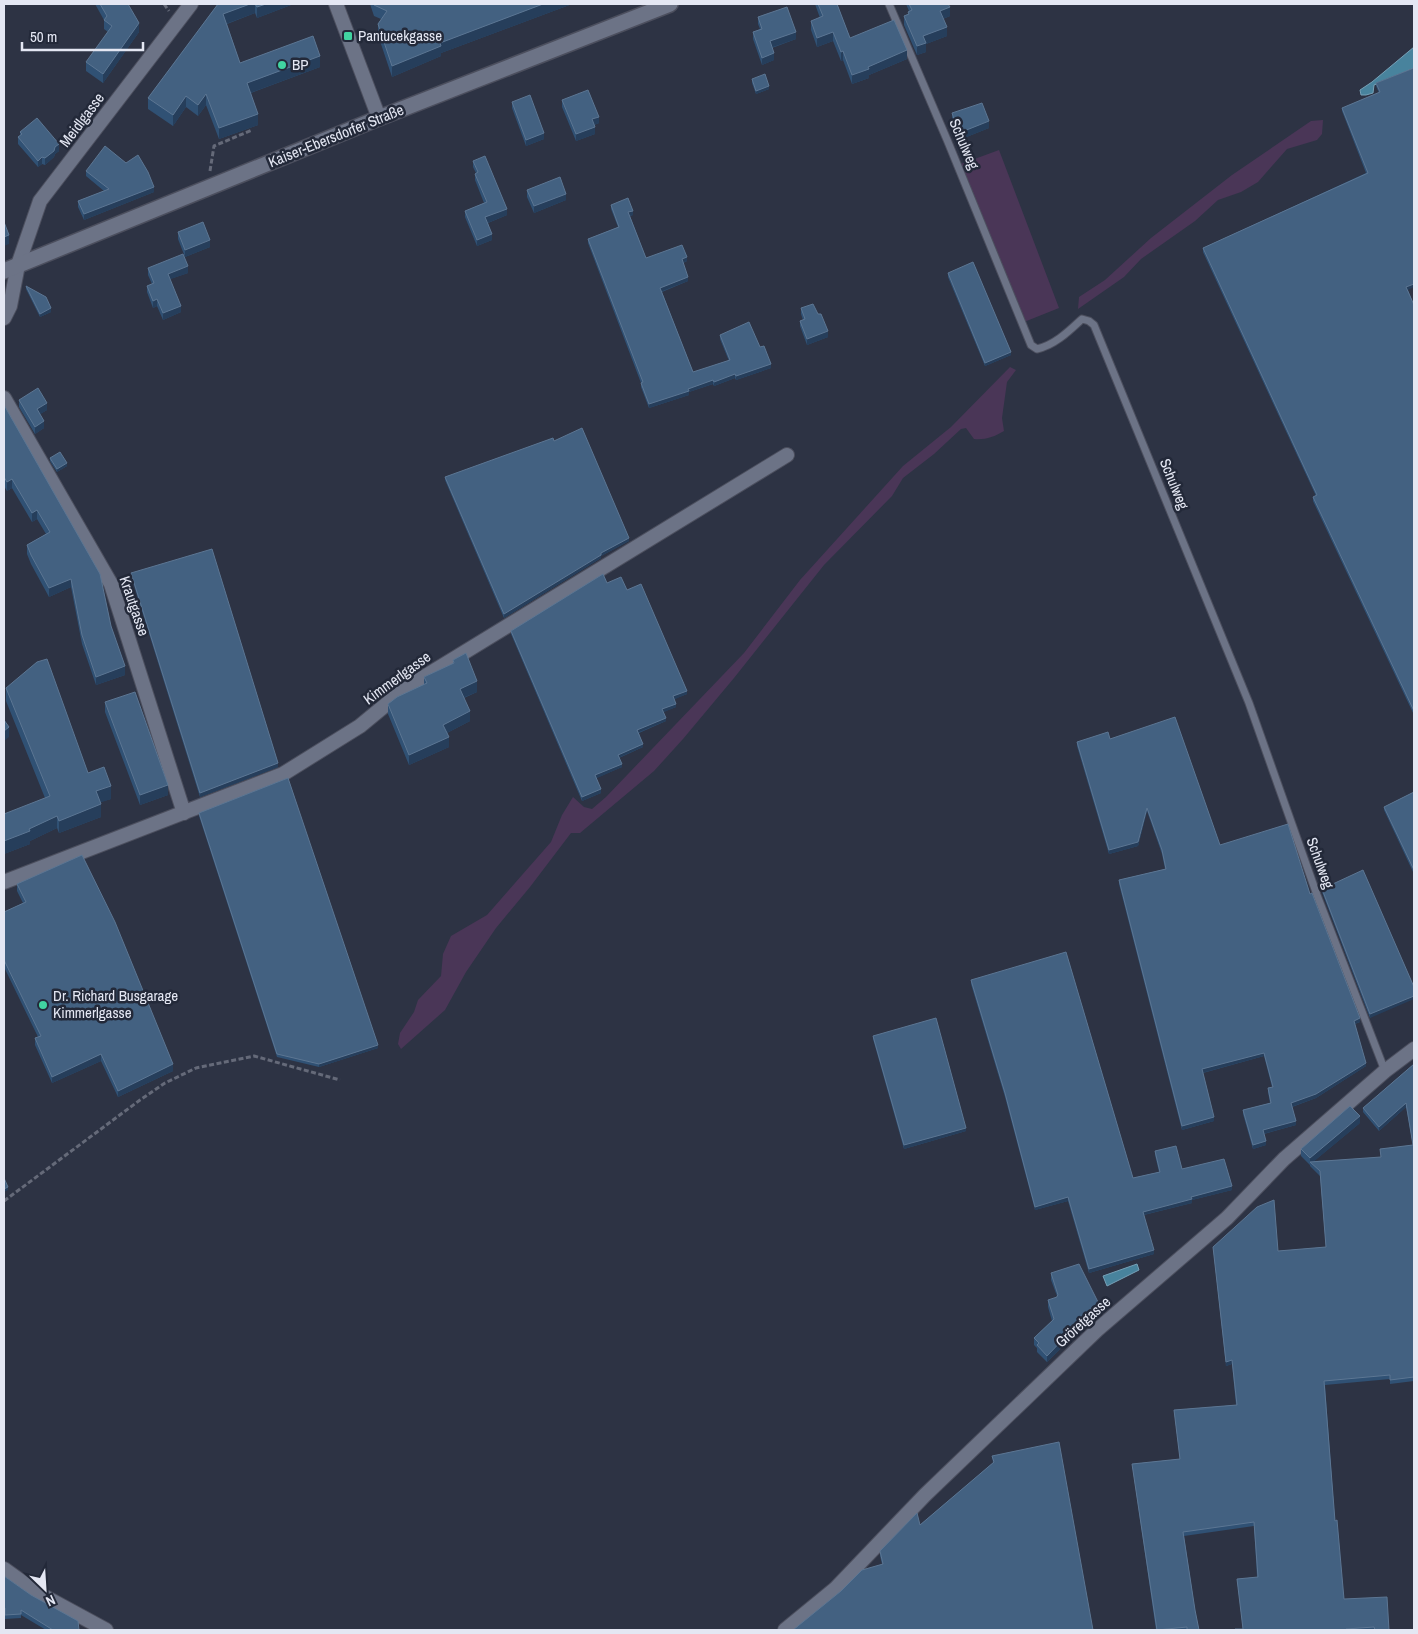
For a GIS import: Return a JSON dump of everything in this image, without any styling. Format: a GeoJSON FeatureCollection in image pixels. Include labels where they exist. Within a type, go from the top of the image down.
{"type":"FeatureCollection","features":[{"type":"Feature","properties":{"kind":"main road","name":"Kaiser-Ebersdorfer Straße"},"geometry":{"type":"LineString","coordinates":[[11,268],[379,118],[670,4]]}},
{"type":"Feature","properties":{"kind":"street","name":"Meidlgasse"},"geometry":{"type":"LineString","coordinates":[[4,318],[10,306],[11,268],[40,201],[191,4]]}},
{"type":"Feature","properties":{"kind":"street"},"geometry":{"type":"LineString","coordinates":[[336,4],[379,118]]}},
{"type":"Feature","properties":{"kind":"street","name":"Krautgasse"},"geometry":{"type":"LineString","coordinates":[[4,398],[111,584],[184,812]]}},
{"type":"Feature","properties":{"kind":"street","name":"Kimmerlgasse"},"geometry":{"type":"LineString","coordinates":[[4,882],[282,774],[360,726],[406,688],[787,455]]}},
{"type":"Feature","properties":{"kind":"street","name":"Gröretgasse"},"geometry":{"type":"LineString","coordinates":[[786,1630],[836,1589],[925,1495],[1097,1330],[1227,1218],[1284,1159],[1385,1071],[1414,1049]]}},
{"type":"Feature","properties":{"kind":"street"},"geometry":{"type":"LineString","coordinates":[[4,1569],[36,1592],[106,1630]]}},
{"type":"Feature","properties":{"kind":"lane","name":"Schulweg"},"geometry":{"type":"LineString","coordinates":[[889,4],[1031,345],[1037,349],[1044,347],[1060,338],[1082,319],[1094,324],[1249,703],[1317,894],[1385,1071]]}},
{"type":"Feature","properties":{"kind":"path"},"geometry":{"type":"LineString","coordinates":[[210,173],[214,146],[252,130]]}},
{"type":"Feature","properties":{"kind":"path"},"geometry":{"type":"LineString","coordinates":[[4,1201],[140,1100],[165,1083],[196,1068],[254,1056],[340,1080]]}},
{"type":"Feature","properties":{"kind":"shaded area"},"geometry":{"type":"Polygon","coordinates":[[[1323,120],[1322,134],[1317,140],[1287,149],[1258,182],[1241,192],[1218,200],[1195,221],[1141,259],[1124,277],[1078,309],[1079,297],[1105,280],[1151,238],[1232,175],[1311,121],[1323,120]]]}},
{"type":"Feature","properties":{"kind":"shaded area"},"geometry":{"type":"Polygon","coordinates":[[[999,150],[1059,308],[1024,322],[961,164],[999,150]]]}},
{"type":"Feature","properties":{"kind":"shaded area"},"geometry":{"type":"Polygon","coordinates":[[[1010,367],[1016,370],[1007,382],[1002,418],[1004,431],[989,438],[974,439],[966,428],[961,429],[934,454],[903,478],[892,496],[824,565],[734,678],[654,771],[580,833],[571,833],[496,928],[466,972],[445,1010],[401,1049],[398,1044],[400,1033],[414,1012],[418,1000],[441,976],[443,954],[451,936],[487,915],[551,842],[562,815],[573,797],[584,807],[592,809],[606,797],[744,653],[800,580],[903,466],[951,427],[1010,367]]]}},
{"type":"Feature","properties":{"kind":"water"},"geometry":{"type":"Polygon","coordinates":[[[1414,47],[1414,68],[1374,85],[1373,93],[1361,95],[1360,90],[1414,47]]]}},
{"type":"Feature","properties":{"kind":"water"},"geometry":{"type":"Polygon","coordinates":[[[1137,1264],[1139,1270],[1107,1286],[1103,1276],[1137,1264]]]}},
{"type":"Feature","properties":{"kind":"building"},"geometry":{"type":"Polygon","coordinates":[[[100,4],[128,4],[139,23],[103,74],[86,62],[112,26],[104,20],[107,16],[100,4]]]}},
{"type":"Feature","properties":{"kind":"building"},"geometry":{"type":"Polygon","coordinates":[[[218,4],[250,4],[223,14],[240,63],[313,36],[320,56],[247,83],[258,114],[219,128],[206,94],[198,105],[186,96],[173,115],[148,98],[218,4]]]}},
{"type":"Feature","properties":{"kind":"building"},"geometry":{"type":"Polygon","coordinates":[[[255,4],[266,4],[257,7],[255,4]]]}},
{"type":"Feature","properties":{"kind":"building"},"geometry":{"type":"Polygon","coordinates":[[[374,4],[543,4],[440,43],[441,46],[392,66],[378,24],[387,11],[374,4]]]}},
{"type":"Feature","properties":{"kind":"building"},"geometry":{"type":"Polygon","coordinates":[[[818,4],[837,4],[850,38],[894,20],[907,50],[868,67],[869,69],[852,75],[833,32],[817,38],[811,21],[823,16],[818,4]]]}},
{"type":"Feature","properties":{"kind":"building"},"geometry":{"type":"Polygon","coordinates":[[[909,4],[948,4],[950,7],[940,11],[947,27],[923,36],[926,43],[917,46],[904,16],[912,10],[909,4]]]}},
{"type":"Feature","properties":{"kind":"building"},"geometry":{"type":"Polygon","coordinates":[[[787,7],[796,32],[770,41],[774,53],[762,58],[753,32],[762,29],[758,17],[787,7]]]}},
{"type":"Feature","properties":{"kind":"building"},"geometry":{"type":"Polygon","coordinates":[[[1414,68],[1414,284],[1406,287],[1414,305],[1414,711],[1313,497],[1317,495],[1203,248],[1368,173],[1342,108],[1380,92],[1376,83],[1414,68]]]}},
{"type":"Feature","properties":{"kind":"building"},"geometry":{"type":"Polygon","coordinates":[[[765,74],[769,86],[756,91],[752,79],[765,74]]]}},
{"type":"Feature","properties":{"kind":"building"},"geometry":{"type":"Polygon","coordinates":[[[588,90],[599,117],[592,119],[595,127],[576,134],[562,100],[588,90]]]}},
{"type":"Feature","properties":{"kind":"building"},"geometry":{"type":"Polygon","coordinates":[[[530,95],[544,133],[526,140],[512,102],[530,95]]]}},
{"type":"Feature","properties":{"kind":"building"},"geometry":{"type":"Polygon","coordinates":[[[982,103],[989,121],[959,133],[952,113],[982,103]]]}},
{"type":"Feature","properties":{"kind":"building"},"geometry":{"type":"Polygon","coordinates":[[[37,118],[59,144],[55,147],[54,151],[38,161],[18,137],[22,134],[20,132],[37,118]]]}},
{"type":"Feature","properties":{"kind":"building"},"geometry":{"type":"Polygon","coordinates":[[[105,146],[126,163],[138,155],[154,187],[84,214],[78,201],[109,189],[86,171],[105,146]]]}},
{"type":"Feature","properties":{"kind":"building"},"geometry":{"type":"Polygon","coordinates":[[[485,156],[507,209],[485,217],[492,234],[477,240],[465,211],[487,202],[475,174],[478,172],[473,161],[485,156]]]}},
{"type":"Feature","properties":{"kind":"building"},"geometry":{"type":"Polygon","coordinates":[[[560,177],[566,194],[534,206],[527,190],[560,177]]]}},
{"type":"Feature","properties":{"kind":"building"},"geometry":{"type":"Polygon","coordinates":[[[628,198],[633,211],[628,212],[646,258],[682,245],[687,257],[682,259],[688,277],[660,288],[693,372],[730,360],[720,335],[749,322],[760,347],[764,346],[771,364],[736,376],[735,374],[714,382],[713,380],[688,389],[689,391],[649,404],[641,383],[643,382],[588,239],[619,227],[611,205],[628,198]]]}},
{"type":"Feature","properties":{"kind":"building"},"geometry":{"type":"Polygon","coordinates":[[[4,222],[9,235],[4,237],[4,222]]]}},
{"type":"Feature","properties":{"kind":"building"},"geometry":{"type":"Polygon","coordinates":[[[203,222],[210,240],[185,250],[178,232],[203,222]]]}},
{"type":"Feature","properties":{"kind":"building"},"geometry":{"type":"Polygon","coordinates":[[[183,254],[188,266],[168,274],[181,306],[163,313],[157,299],[153,301],[147,286],[154,283],[148,268],[183,254]]]}},
{"type":"Feature","properties":{"kind":"building"},"geometry":{"type":"Polygon","coordinates":[[[973,262],[1011,352],[985,363],[948,273],[973,262]]]}},
{"type":"Feature","properties":{"kind":"building"},"geometry":{"type":"Polygon","coordinates":[[[26,286],[46,297],[51,308],[40,314],[26,286]]]}},
{"type":"Feature","properties":{"kind":"building"},"geometry":{"type":"Polygon","coordinates":[[[813,304],[818,314],[821,314],[828,331],[807,339],[800,321],[805,319],[801,308],[813,304]]]}},
{"type":"Feature","properties":{"kind":"building"},"geometry":{"type":"Polygon","coordinates":[[[38,388],[47,403],[37,409],[44,421],[35,427],[19,400],[38,388]]]}},
{"type":"Feature","properties":{"kind":"building"},"geometry":{"type":"Polygon","coordinates":[[[4,405],[100,574],[111,626],[125,666],[96,677],[82,635],[71,579],[49,588],[31,555],[27,545],[50,532],[37,510],[32,513],[12,479],[7,482],[4,477],[4,405]]]}},
{"type":"Feature","properties":{"kind":"building"},"geometry":{"type":"Polygon","coordinates":[[[582,428],[629,538],[601,553],[601,555],[504,614],[445,477],[553,438],[554,441],[582,428]]]}},
{"type":"Feature","properties":{"kind":"building"},"geometry":{"type":"Polygon","coordinates":[[[60,452],[67,463],[57,469],[50,458],[60,452]]]}},
{"type":"Feature","properties":{"kind":"building"},"geometry":{"type":"Polygon","coordinates":[[[212,549],[278,763],[200,793],[131,573],[212,549]]]}},
{"type":"Feature","properties":{"kind":"building"},"geometry":{"type":"Polygon","coordinates":[[[603,574],[607,583],[621,577],[627,590],[641,584],[687,691],[673,696],[676,704],[662,709],[666,718],[637,730],[643,744],[618,755],[622,764],[595,775],[601,789],[582,797],[511,631],[603,574]]]}},
{"type":"Feature","properties":{"kind":"building"},"geometry":{"type":"Polygon","coordinates":[[[466,653],[477,681],[460,689],[470,711],[443,725],[449,737],[409,755],[388,704],[397,697],[427,683],[424,677],[454,663],[453,660],[466,653]]]}},
{"type":"Feature","properties":{"kind":"building"},"geometry":{"type":"Polygon","coordinates":[[[47,659],[88,773],[104,767],[111,786],[96,791],[101,804],[59,821],[57,816],[29,829],[30,831],[4,841],[4,814],[50,796],[6,688],[37,662],[47,659]]]}},
{"type":"Feature","properties":{"kind":"building"},"geometry":{"type":"Polygon","coordinates":[[[135,692],[168,785],[140,795],[105,702],[135,692]]]}},
{"type":"Feature","properties":{"kind":"building"},"geometry":{"type":"Polygon","coordinates":[[[1175,717],[1220,845],[1288,824],[1310,894],[1312,893],[1360,1018],[1354,1021],[1366,1063],[1316,1094],[1291,1103],[1296,1121],[1263,1130],[1266,1141],[1253,1145],[1243,1110],[1271,1103],[1268,1088],[1273,1087],[1264,1053],[1202,1069],[1214,1117],[1182,1126],[1119,880],[1166,869],[1162,850],[1147,808],[1138,842],[1109,850],[1077,742],[1108,732],[1110,739],[1175,717]]]}},
{"type":"Feature","properties":{"kind":"building"},"geometry":{"type":"Polygon","coordinates":[[[4,720],[9,727],[4,731],[4,720]]]}},
{"type":"Feature","properties":{"kind":"building"},"geometry":{"type":"Polygon","coordinates":[[[288,778],[378,1045],[319,1064],[277,1054],[199,813],[288,778]]]}},
{"type":"Feature","properties":{"kind":"building"},"geometry":{"type":"Polygon","coordinates":[[[1414,792],[1414,870],[1384,807],[1414,792]]]}},
{"type":"Feature","properties":{"kind":"building"},"geometry":{"type":"Polygon","coordinates":[[[82,855],[115,922],[173,1064],[118,1091],[101,1054],[52,1077],[35,1038],[41,1036],[4,960],[4,912],[26,902],[17,884],[82,855]]]}},
{"type":"Feature","properties":{"kind":"building"},"geometry":{"type":"Polygon","coordinates":[[[1363,870],[1414,987],[1414,996],[1370,1014],[1322,889],[1363,870]]]}},
{"type":"Feature","properties":{"kind":"building"},"geometry":{"type":"Polygon","coordinates":[[[1066,952],[1133,1178],[1160,1172],[1155,1151],[1176,1146],[1182,1169],[1224,1159],[1232,1186],[1143,1212],[1154,1250],[1089,1269],[1068,1197],[1035,1207],[1005,1093],[971,980],[1066,952]]]}},
{"type":"Feature","properties":{"kind":"building"},"geometry":{"type":"Polygon","coordinates":[[[936,1018],[966,1128],[904,1145],[873,1036],[936,1018]]]}},
{"type":"Feature","properties":{"kind":"building"},"geometry":{"type":"Polygon","coordinates":[[[1414,1064],[1414,1377],[1390,1380],[1390,1375],[1324,1381],[1335,1521],[1337,1520],[1344,1599],[1387,1597],[1389,1630],[1375,1630],[1374,1627],[1347,1630],[1235,1630],[1243,1629],[1237,1579],[1258,1577],[1254,1522],[1183,1532],[1199,1630],[1187,1630],[1187,1627],[1157,1630],[1132,1464],[1180,1459],[1174,1410],[1237,1405],[1232,1360],[1226,1362],[1213,1247],[1257,1207],[1274,1200],[1278,1251],[1326,1247],[1320,1171],[1310,1162],[1381,1157],[1380,1149],[1413,1145],[1406,1103],[1379,1127],[1363,1108],[1414,1064]]]}},
{"type":"Feature","properties":{"kind":"building"},"geometry":{"type":"Polygon","coordinates":[[[1350,1106],[1360,1116],[1310,1158],[1301,1149],[1350,1106]]]}},
{"type":"Feature","properties":{"kind":"building"},"geometry":{"type":"Polygon","coordinates":[[[4,1178],[8,1187],[4,1189],[4,1178]]]}},
{"type":"Feature","properties":{"kind":"building"},"geometry":{"type":"Polygon","coordinates":[[[1079,1264],[1099,1304],[1083,1321],[1067,1330],[1068,1334],[1047,1356],[1037,1345],[1039,1343],[1034,1338],[1054,1319],[1048,1300],[1058,1295],[1051,1273],[1079,1264]]]}},
{"type":"Feature","properties":{"kind":"building"},"geometry":{"type":"Polygon","coordinates":[[[1059,1442],[1093,1630],[793,1630],[841,1591],[862,1570],[883,1564],[880,1551],[917,1513],[920,1525],[994,1462],[992,1456],[1059,1442]]]}},
{"type":"Feature","properties":{"kind":"building"},"geometry":{"type":"Polygon","coordinates":[[[4,1576],[31,1595],[78,1621],[79,1630],[53,1630],[21,1610],[21,1614],[5,1615],[4,1576]]]}},
{"type":"Feature","properties":{"kind":"place","name":"Pantucekgasse"},"geometry":{"type":"Point","coordinates":[348,36]}},
{"type":"Feature","properties":{"kind":"place","name":"BP"},"geometry":{"type":"Point","coordinates":[282,65]}},
{"type":"Feature","properties":{"kind":"place","name":"Dr. Richard Busgarage Kimmerlgasse"},"geometry":{"type":"Point","coordinates":[43,1005]}}]}
